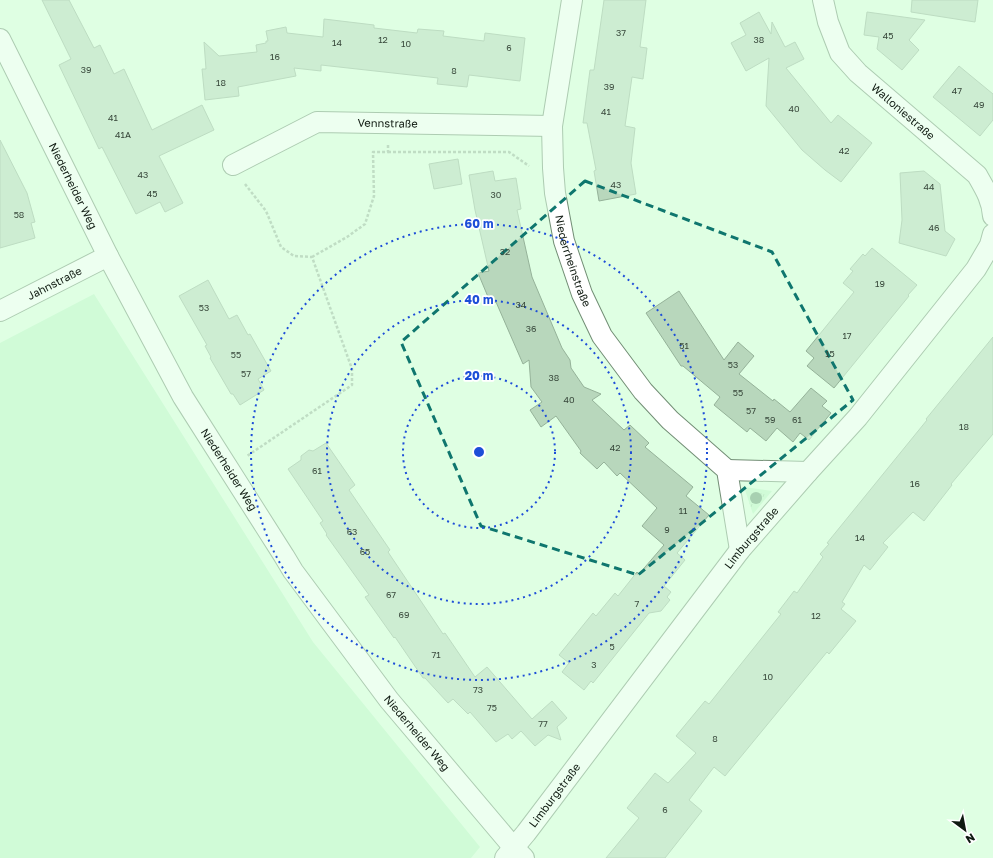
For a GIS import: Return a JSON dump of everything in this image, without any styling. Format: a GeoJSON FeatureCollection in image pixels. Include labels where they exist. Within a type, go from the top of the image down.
{"type":"FeatureCollection","features":[{"type":"Feature","properties":{"kind":"street","name":"Niederrheinstraße"},"geometry":{"type":"LineString","coordinates":[[572,0],[552,126],[555,193],[564,241],[582,294],[602,336],[643,391],[670,420],[727,470]]}},
{"type":"Feature","properties":{"kind":"street","name":"Walloniestraße"},"geometry":{"type":"LineString","coordinates":[[823,0],[828,22],[840,52],[858,73],[977,176],[988,196],[992,206],[993,216]]}},
{"type":"Feature","properties":{"kind":"street","name":"Niederheider Weg"},"geometry":{"type":"LineString","coordinates":[[0,39],[108,256],[183,397],[228,469],[294,571],[389,700],[514,855]]}},
{"type":"Feature","properties":{"kind":"street","name":"Vennstraße"},"geometry":{"type":"LineString","coordinates":[[233,165],[317,122],[552,126]]}},
{"type":"Feature","properties":{"kind":"street","name":"Limburgstraße"},"geometry":{"type":"LineString","coordinates":[[514,855],[740,550],[858,417],[976,269],[990,245],[993,234]]}},
{"type":"Feature","properties":{"kind":"street","name":"Jahnstraße"},"geometry":{"type":"LineString","coordinates":[[0,311],[108,256]]}},
{"type":"Feature","properties":{"kind":"street"},"geometry":{"type":"LineString","coordinates":[[740,550],[727,470],[808,472]]}},
{"type":"Feature","properties":{"kind":"path"},"geometry":{"type":"LineString","coordinates":[[387,123],[388,152]]}},
{"type":"Feature","properties":{"kind":"path"},"geometry":{"type":"LineString","coordinates":[[233,165],[266,211],[281,247],[294,256],[312,257],[348,237],[365,224],[374,196],[373,152],[509,152],[532,168],[553,168]]}},
{"type":"Feature","properties":{"kind":"path"},"geometry":{"type":"LineString","coordinates":[[228,469],[352,385],[352,369],[312,257]]}},
{"type":"Feature","properties":{"kind":"highlighted area"},"geometry":{"type":"Polygon","coordinates":[[[585,181],[772,252],[853,400],[638,575],[481,526],[401,342],[585,181]]]}},
{"type":"Feature","properties":{"kind":"green space"},"geometry":{"type":"Polygon","coordinates":[[[94,294],[313,642],[480,847],[471,858],[0,858],[0,343],[94,294]]]}},
{"type":"Feature","properties":{"kind":"green space"},"geometry":{"type":"Polygon","coordinates":[[[744,487],[772,491],[753,514],[744,487]]]}},
{"type":"Feature","properties":{"kind":"building"},"geometry":{"type":"Polygon","coordinates":[[[42,0],[69,0],[94,48],[100,45],[114,74],[124,69],[152,130],[202,105],[214,130],[159,156],[183,203],[165,212],[160,202],[136,214],[102,147],[99,149],[59,65],[71,59],[42,0]]]}},
{"type":"Feature","properties":{"kind":"building"},"geometry":{"type":"Polygon","coordinates":[[[604,0],[646,0],[640,47],[647,48],[643,79],[632,77],[625,126],[635,128],[631,163],[636,194],[599,201],[594,171],[596,170],[587,123],[583,123],[590,70],[594,70],[604,0]]]}},
{"type":"Feature","properties":{"kind":"building"},"geometry":{"type":"Polygon","coordinates":[[[912,0],[978,0],[975,22],[911,12],[912,0]]]}},
{"type":"Feature","properties":{"kind":"building"},"geometry":{"type":"Polygon","coordinates":[[[759,12],[771,34],[772,22],[785,47],[795,42],[804,59],[786,68],[831,123],[838,115],[872,143],[841,182],[802,150],[766,106],[769,58],[746,71],[731,43],[746,35],[740,23],[759,12]]]}},
{"type":"Feature","properties":{"kind":"building"},"geometry":{"type":"Polygon","coordinates":[[[867,12],[925,20],[909,40],[919,50],[902,70],[877,49],[879,37],[864,35],[867,12]]]}},
{"type":"Feature","properties":{"kind":"building"},"geometry":{"type":"Polygon","coordinates":[[[324,19],[374,25],[374,28],[417,33],[418,29],[444,31],[443,36],[484,41],[485,33],[525,38],[520,81],[469,75],[467,87],[437,84],[438,78],[321,65],[321,71],[294,68],[296,76],[238,87],[239,96],[205,100],[202,69],[206,69],[204,42],[219,56],[257,52],[256,45],[266,43],[266,41],[268,41],[266,31],[286,27],[287,33],[323,37],[324,19]]]}},
{"type":"Feature","properties":{"kind":"building"},"geometry":{"type":"Polygon","coordinates":[[[959,66],[993,94],[993,120],[980,136],[933,97],[959,66]]]}},
{"type":"Feature","properties":{"kind":"building"},"geometry":{"type":"Polygon","coordinates":[[[0,140],[27,193],[35,222],[31,223],[35,238],[0,248],[0,140]]]}},
{"type":"Feature","properties":{"kind":"building"},"geometry":{"type":"Polygon","coordinates":[[[458,159],[462,184],[434,189],[429,164],[458,159]]]}},
{"type":"Feature","properties":{"kind":"building"},"geometry":{"type":"Polygon","coordinates":[[[493,171],[495,181],[516,178],[521,209],[517,210],[532,277],[562,348],[570,360],[571,368],[584,387],[601,394],[592,400],[624,430],[630,425],[649,443],[645,447],[693,487],[686,496],[709,515],[677,553],[685,560],[664,586],[671,592],[667,597],[670,600],[661,611],[649,613],[593,683],[591,681],[584,690],[562,672],[569,663],[559,655],[593,613],[596,616],[615,593],[618,596],[637,572],[639,574],[664,545],[642,526],[657,508],[620,473],[617,476],[604,462],[597,469],[580,453],[581,451],[556,416],[541,427],[530,410],[542,402],[531,387],[529,360],[523,364],[496,302],[491,304],[478,273],[489,271],[475,210],[469,175],[493,171]]]}},
{"type":"Feature","properties":{"kind":"building"},"geometry":{"type":"Polygon","coordinates":[[[924,171],[940,184],[945,231],[955,239],[946,256],[899,243],[902,220],[900,173],[924,171]]]}},
{"type":"Feature","properties":{"kind":"building"},"geometry":{"type":"Polygon","coordinates":[[[872,248],[917,285],[834,388],[807,366],[814,358],[806,351],[854,292],[843,283],[853,271],[850,269],[863,254],[865,256],[872,248]]]}},
{"type":"Feature","properties":{"kind":"building"},"geometry":{"type":"Polygon","coordinates":[[[208,280],[229,319],[237,315],[248,335],[250,334],[271,371],[258,379],[264,390],[240,405],[233,394],[231,394],[210,358],[211,357],[205,346],[207,345],[179,296],[208,280]]]}},
{"type":"Feature","properties":{"kind":"building"},"geometry":{"type":"Polygon","coordinates":[[[679,291],[724,360],[738,342],[754,356],[739,374],[773,401],[774,399],[790,412],[811,388],[827,401],[822,406],[831,413],[809,440],[800,433],[793,442],[777,428],[766,441],[750,428],[747,432],[714,405],[720,397],[683,366],[681,366],[646,313],[679,291]]]}},
{"type":"Feature","properties":{"kind":"building"},"geometry":{"type":"Polygon","coordinates":[[[993,337],[993,434],[951,484],[952,485],[924,521],[913,512],[883,543],[888,547],[870,570],[864,565],[842,602],[845,604],[841,609],[856,621],[829,654],[827,652],[725,776],[714,767],[689,800],[702,811],[665,858],[606,858],[639,818],[627,808],[655,773],[668,783],[696,753],[676,736],[705,701],[709,704],[781,614],[778,612],[794,591],[797,593],[823,557],[820,554],[829,544],[827,543],[993,337]]]}},
{"type":"Feature","properties":{"kind":"building"},"geometry":{"type":"Polygon","coordinates":[[[326,443],[355,485],[349,490],[390,550],[388,552],[443,634],[445,633],[475,677],[487,667],[532,719],[552,701],[567,718],[557,727],[561,740],[548,735],[535,746],[521,731],[512,739],[508,734],[496,742],[470,712],[468,714],[453,699],[448,703],[425,678],[423,678],[365,597],[369,595],[326,535],[327,534],[320,523],[323,521],[288,469],[301,460],[301,456],[309,450],[313,451],[326,443]]]}}]}
